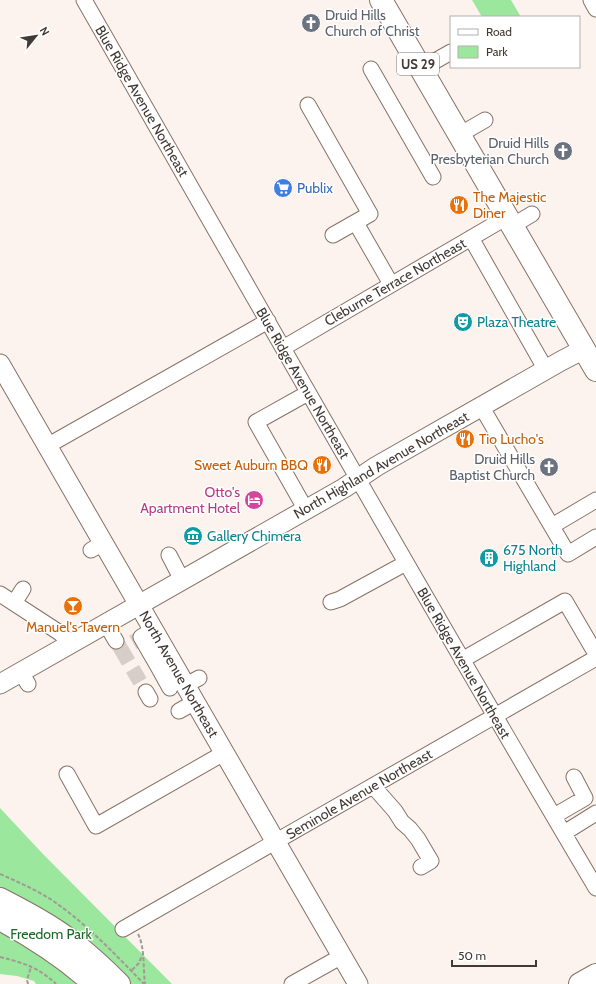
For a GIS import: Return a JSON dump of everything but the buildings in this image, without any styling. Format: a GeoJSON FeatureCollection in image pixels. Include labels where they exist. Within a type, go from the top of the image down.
{"type":"FeatureCollection","features":[{"type":"Feature","properties":{"kind":"highway","name":"US 29"},"geometry":{"type":"LineString","coordinates":[[381,0],[509,221],[590,346],[596,370]]}},
{"type":"Feature","properties":{"kind":"highway"},"geometry":{"type":"LineString","coordinates":[[0,899],[28,914],[72,942],[97,963],[125,977]]}},
{"type":"Feature","properties":{"kind":"highway"},"geometry":{"type":"LineString","coordinates":[[0,919],[55,952],[94,984]]}},
{"type":"Feature","properties":{"kind":"highway"},"geometry":{"type":"LineString","coordinates":[[580,984],[596,975]]}},
{"type":"Feature","properties":{"kind":"main road","name":"North Highland Avenue Northeast"},"geometry":{"type":"LineString","coordinates":[[0,684],[25,678],[70,645],[139,605],[164,597],[182,580],[306,510],[377,466],[481,406],[590,346]]}},
{"type":"Feature","properties":{"kind":"main road","name":"North Avenue Northeast"},"geometry":{"type":"LineString","coordinates":[[0,364],[47,446],[97,547],[139,605],[166,666],[181,684],[187,706],[224,753],[358,984]]}},
{"type":"Feature","properties":{"kind":"street","name":"Blue Ridge Avenue Northeast"},"geometry":{"type":"LineString","coordinates":[[84,0],[357,479],[596,888]]}},
{"type":"Feature","properties":{"kind":"street"},"geometry":{"type":"LineString","coordinates":[[591,0],[596,9]]}},
{"type":"Feature","properties":{"kind":"street"},"geometry":{"type":"LineString","coordinates":[[421,69],[450,53]]}},
{"type":"Feature","properties":{"kind":"street"},"geometry":{"type":"LineString","coordinates":[[371,69],[433,176]]}},
{"type":"Feature","properties":{"kind":"street"},"geometry":{"type":"LineString","coordinates":[[308,105],[370,214],[333,235]]}},
{"type":"Feature","properties":{"kind":"street"},"geometry":{"type":"LineString","coordinates":[[459,135],[485,120]]}},
{"type":"Feature","properties":{"kind":"street","name":"Cleburne Terrace Northeast"},"geometry":{"type":"LineString","coordinates":[[283,348],[471,238],[509,221],[532,214]]}},
{"type":"Feature","properties":{"kind":"street"},"geometry":{"type":"LineString","coordinates":[[356,223],[391,284]]}},
{"type":"Feature","properties":{"kind":"street"},"geometry":{"type":"LineString","coordinates":[[471,238],[546,370]]}},
{"type":"Feature","properties":{"kind":"street"},"geometry":{"type":"LineString","coordinates":[[47,446],[268,321]]}},
{"type":"Feature","properties":{"kind":"street"},"geometry":{"type":"LineString","coordinates":[[306,510],[256,422],[308,393]]}},
{"type":"Feature","properties":{"kind":"street"},"geometry":{"type":"LineString","coordinates":[[481,406],[568,554],[596,537]]}},
{"type":"Feature","properties":{"kind":"street"},"geometry":{"type":"LineString","coordinates":[[552,526],[596,501]]}},
{"type":"Feature","properties":{"kind":"street"},"geometry":{"type":"LineString","coordinates":[[169,555],[182,580]]}},
{"type":"Feature","properties":{"kind":"street"},"geometry":{"type":"LineString","coordinates":[[331,602],[340,599],[406,563]]}},
{"type":"Feature","properties":{"kind":"street"},"geometry":{"type":"LineString","coordinates":[[14,603],[23,589]]}},
{"type":"Feature","properties":{"kind":"street"},"geometry":{"type":"LineString","coordinates":[[0,594],[60,634],[70,645]]}},
{"type":"Feature","properties":{"kind":"street"},"geometry":{"type":"LineString","coordinates":[[462,660],[565,601],[596,654]]}},
{"type":"Feature","properties":{"kind":"street"},"geometry":{"type":"LineString","coordinates":[[106,624],[116,641]]}},
{"type":"Feature","properties":{"kind":"street","name":"Seminole Avenue Northeast"},"geometry":{"type":"LineString","coordinates":[[127,926],[596,658]]}},
{"type":"Feature","properties":{"kind":"street"},"geometry":{"type":"LineString","coordinates":[[67,774],[96,826],[224,753]]}},
{"type":"Feature","properties":{"kind":"street"},"geometry":{"type":"LineString","coordinates":[[554,816],[584,798],[574,777]]}},
{"type":"Feature","properties":{"kind":"street"},"geometry":{"type":"LineString","coordinates":[[373,786],[418,839],[431,861],[421,867]]}},
{"type":"Feature","properties":{"kind":"street"},"geometry":{"type":"LineString","coordinates":[[564,833],[596,814]]}},
{"type":"Feature","properties":{"kind":"street"},"geometry":{"type":"LineString","coordinates":[[292,984],[342,956]]}},
{"type":"Feature","properties":{"kind":"path"},"geometry":{"type":"LineString","coordinates":[[127,926],[139,937],[143,952],[144,984]]}},
{"type":"Feature","properties":{"kind":"path"},"geometry":{"type":"LineString","coordinates":[[125,977],[139,963],[143,952]]}},
{"type":"Feature","properties":{"kind":"path"},"geometry":{"type":"LineString","coordinates":[[0,957],[31,967],[41,972],[56,984]]}},
{"type":"Feature","properties":{"kind":"path"},"geometry":{"type":"LineString","coordinates":[[28,984],[27,980],[31,967]]}},
{"type":"Feature","properties":{"kind":"green space"},"geometry":{"type":"Polygon","coordinates":[[[472,0],[511,0],[520,16],[481,16],[472,0]]]}},
{"type":"Feature","properties":{"kind":"green space","name":"Freedom Park"},"geometry":{"type":"Polygon","coordinates":[[[0,808],[42,853],[172,984],[36,984],[34,981],[17,976],[0,974],[0,808]]]}},
{"type":"Feature","properties":{"kind":"tunnel"},"geometry":{"type":"LineString","coordinates":[[116,641],[121,649],[137,640]]}},
{"type":"Feature","properties":{"kind":"tunnel"},"geometry":{"type":"LineString","coordinates":[[121,649],[146,692]]}},
{"type":"Feature","properties":{"kind":"place","name":"Druid Hills Church of Christ"},"geometry":{"type":"Point","coordinates":[311,23]}},
{"type":"Feature","properties":{"kind":"place","name":"Druid Hills Presbyterian Church"},"geometry":{"type":"Point","coordinates":[563,151]}},
{"type":"Feature","properties":{"kind":"place","name":"Publix"},"geometry":{"type":"Point","coordinates":[283,188]}},
{"type":"Feature","properties":{"kind":"place","name":"The Majestic Diner"},"geometry":{"type":"Point","coordinates":[459,205]}},
{"type":"Feature","properties":{"kind":"place","name":"Plaza Theatre"},"geometry":{"type":"Point","coordinates":[463,322]}},
{"type":"Feature","properties":{"kind":"place","name":"Tio Lucho's"},"geometry":{"type":"Point","coordinates":[465,439]}},
{"type":"Feature","properties":{"kind":"place","name":"Sweet Auburn BBQ"},"geometry":{"type":"Point","coordinates":[322,465]}},
{"type":"Feature","properties":{"kind":"place","name":"Druid Hills Baptist Church"},"geometry":{"type":"Point","coordinates":[549,467]}},
{"type":"Feature","properties":{"kind":"place","name":"Otto's Apartment Hotel"},"geometry":{"type":"Point","coordinates":[254,500]}},
{"type":"Feature","properties":{"kind":"place","name":"Gallery Chimera"},"geometry":{"type":"Point","coordinates":[193,536]}},
{"type":"Feature","properties":{"kind":"place","name":"675 North Highland"},"geometry":{"type":"Point","coordinates":[489,558]}},
{"type":"Feature","properties":{"kind":"place","name":"Manuel's Tavern"},"geometry":{"type":"Point","coordinates":[73,606]}}]}
